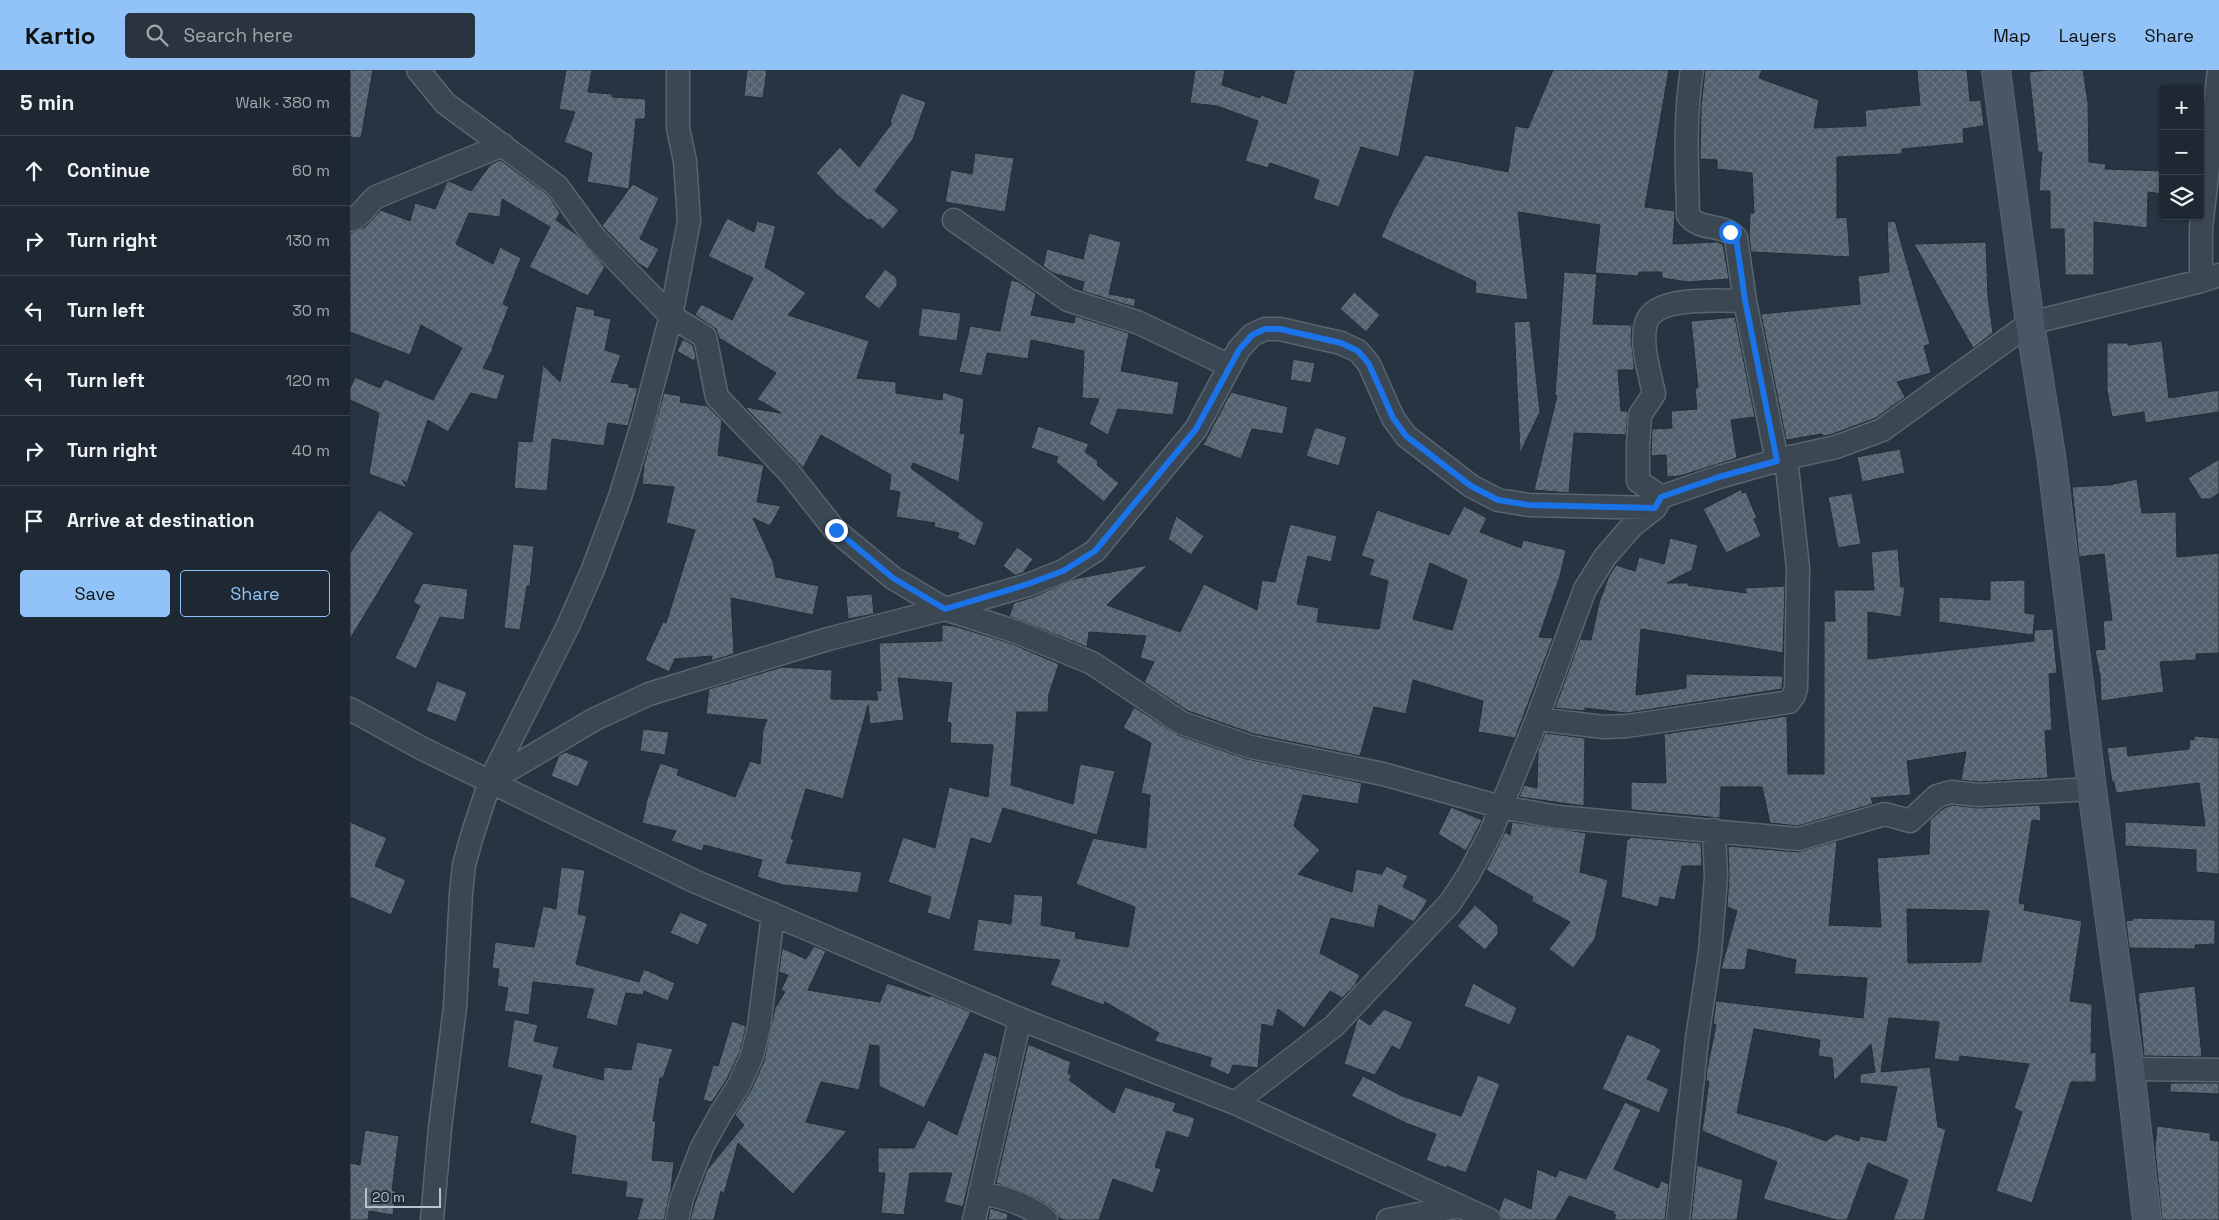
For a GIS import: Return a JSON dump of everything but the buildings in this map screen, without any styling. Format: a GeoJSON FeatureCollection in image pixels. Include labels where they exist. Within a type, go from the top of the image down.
{"type":"FeatureCollection","features":[{"type":"Feature","properties":{"kind":"street"},"geometry":{"type":"LineString","coordinates":[[418,70],[445,103],[556,186],[571,204],[581,222],[595,238],[671,316],[705,337],[718,397],[789,472],[836,530],[893,578],[945,609],[1014,631],[1092,663],[1182,722],[1213,735],[1251,747],[1383,774],[1501,807],[1558,817],[1799,839],[1884,814],[1910,821],[1937,796],[1951,792],[1978,795],[2092,789]]}},
{"type":"Feature","properties":{"kind":"street"},"geometry":{"type":"LineString","coordinates":[[432,1220],[439,1136],[455,1007],[457,942],[464,865],[478,814],[490,781],[568,626],[593,569],[625,479],[671,316],[689,221],[685,161],[678,128],[678,70]]}},
{"type":"Feature","properties":{"kind":"street"},"geometry":{"type":"LineString","coordinates":[[1537,719],[1604,727],[1627,726],[1789,702],[1796,688],[1798,568],[1781,460],[1745,300],[1736,238],[1723,228],[1700,225],[1688,215],[1686,121],[1692,70]]}},
{"type":"Feature","properties":{"kind":"street"},"geometry":{"type":"LineString","coordinates":[[1996,70],[2030,323],[2051,455],[2092,789],[2130,1069],[2147,1220]]}},
{"type":"Feature","properties":{"kind":"street"},"geometry":{"type":"LineString","coordinates":[[1235,1103],[1334,1026],[1450,903],[1469,874],[1501,807],[1537,719],[1585,589],[1605,557],[1633,525],[1658,503],[1719,477],[1781,460],[1836,448],[1882,430],[2030,323],[2210,278],[2201,228],[2219,70]]}},
{"type":"Feature","properties":{"kind":"street"},"geometry":{"type":"LineString","coordinates":[[350,220],[356,218],[369,202],[376,197],[503,145]]}},
{"type":"Feature","properties":{"kind":"street"},"geometry":{"type":"LineString","coordinates":[[954,220],[1068,300],[1137,322],[1230,366]]}},
{"type":"Feature","properties":{"kind":"street"},"geometry":{"type":"LineString","coordinates":[[1658,503],[1638,481],[1640,415],[1654,394],[1644,343],[1647,321],[1652,313],[1676,302],[1745,300]]}},
{"type":"Feature","properties":{"kind":"street"},"geometry":{"type":"LineString","coordinates":[[490,781],[596,719],[648,694],[828,639],[945,609],[1028,584],[1063,571],[1095,551],[1196,429],[1239,350],[1252,335],[1265,329],[1280,329],[1341,343],[1358,351],[1369,364],[1393,418],[1406,436],[1471,486],[1498,500],[1529,505],[1658,503]]}},
{"type":"Feature","properties":{"kind":"street"},"geometry":{"type":"LineString","coordinates":[[350,709],[423,749],[694,881],[1020,1019],[1235,1103],[1490,1220]]}},
{"type":"Feature","properties":{"kind":"street"},"geometry":{"type":"LineString","coordinates":[[1678,1220],[1696,1048],[1710,952],[1716,877],[1714,830]]}},
{"type":"Feature","properties":{"kind":"street"},"geometry":{"type":"LineString","coordinates":[[677,1220],[682,1198],[702,1147],[739,1085],[752,1056],[759,1027],[773,914]]}},
{"type":"Feature","properties":{"kind":"street"},"geometry":{"type":"LineString","coordinates":[[974,1220],[1020,1019]]}},
{"type":"Feature","properties":{"kind":"street"},"geometry":{"type":"LineString","coordinates":[[2130,1069],[2219,1070]]}},
{"type":"Feature","properties":{"kind":"street"},"geometry":{"type":"LineString","coordinates":[[980,1192],[1016,1202],[1040,1214],[1046,1220]]}},
{"type":"Feature","properties":{"kind":"street"},"geometry":{"type":"LineString","coordinates":[[1388,1220],[1460,1206]]}},
{"type":"Feature","properties":{"kind":"route"},"geometry":{"type":"LineString","coordinates":[[836,530],[893,578],[945,609],[1028,584],[1063,571],[1095,551],[1196,429],[1239,350],[1252,335],[1265,329],[1280,329],[1341,343],[1358,351],[1369,364],[1393,418],[1406,436],[1471,486],[1498,500],[1529,505],[1655,508],[1661,497],[1719,477],[1777,461],[1745,300],[1736,238],[1730,232]]}}]}
